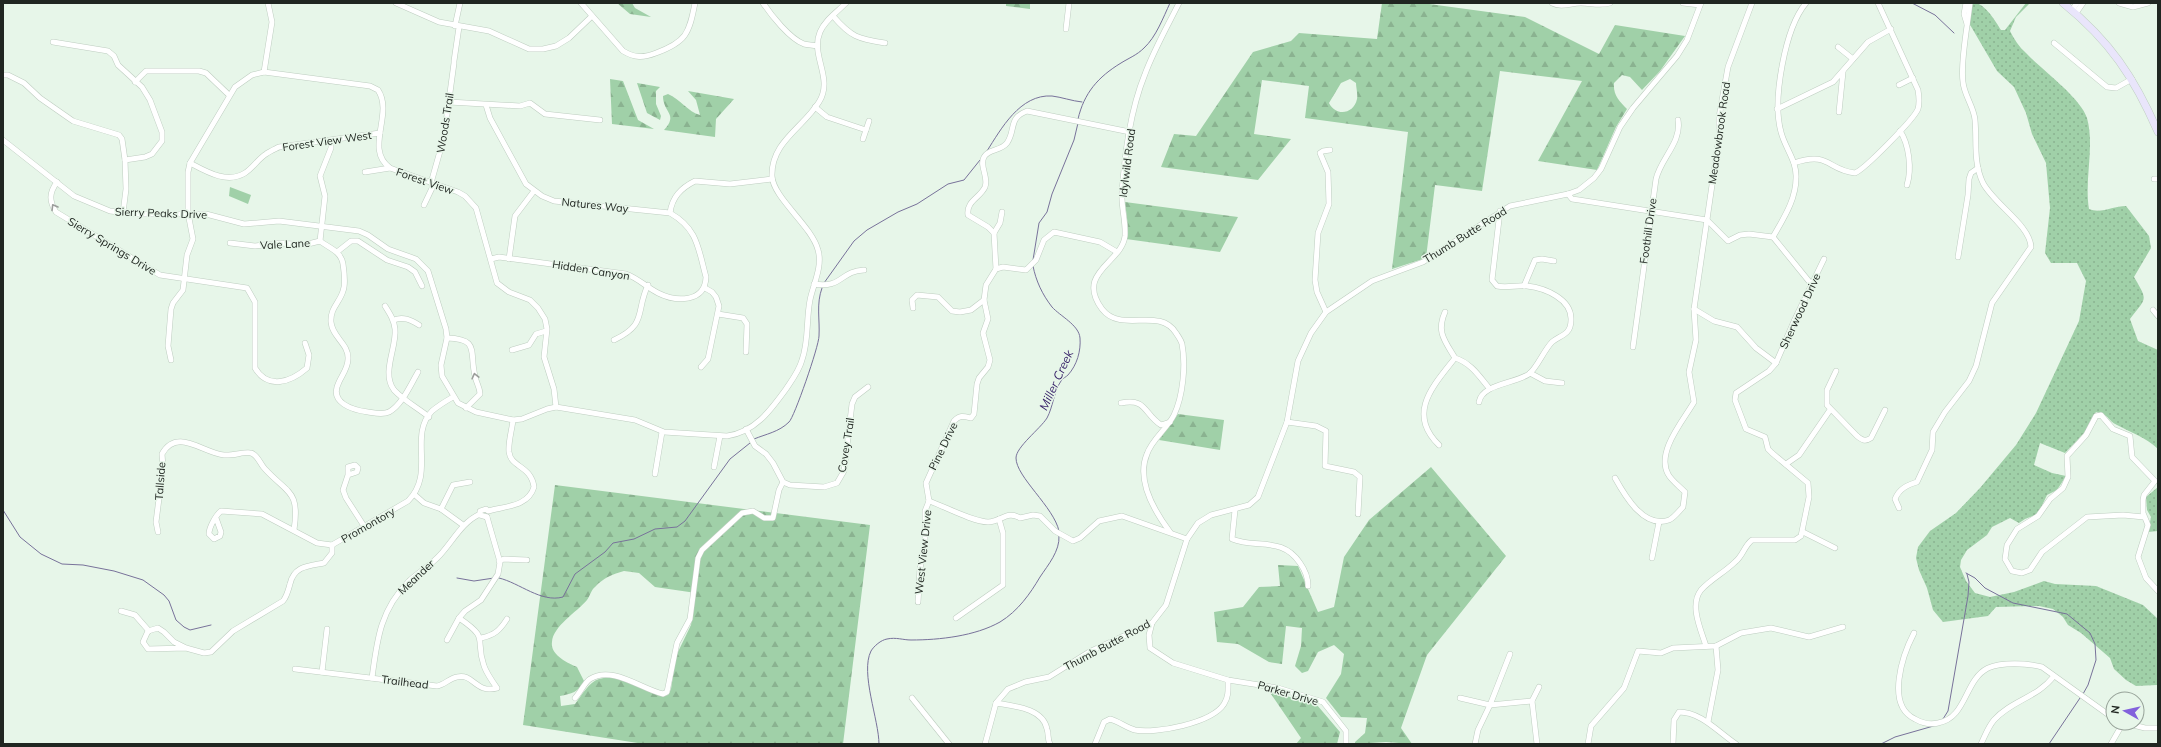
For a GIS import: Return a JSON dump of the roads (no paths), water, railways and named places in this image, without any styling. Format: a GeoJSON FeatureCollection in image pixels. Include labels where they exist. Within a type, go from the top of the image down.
{"type":"FeatureCollection","features":[{"type":"Feature","properties":{"kind":"street"},"geometry":{"type":"LineString","coordinates":[[264,72],[272,22],[268,3]]}},
{"type":"Feature","properties":{"kind":"street"},"geometry":{"type":"LineString","coordinates":[[396,3],[439,22],[457,26],[481,28],[529,49],[543,49],[556,46],[569,38],[592,16]]}},
{"type":"Feature","properties":{"kind":"street","name":"Woods Trail"},"geometry":{"type":"LineString","coordinates":[[424,205],[433,184],[442,147],[454,62],[460,3]]}},
{"type":"Feature","properties":{"kind":"street"},"geometry":{"type":"LineString","coordinates":[[580,3],[623,51],[631,56],[643,58],[674,46],[681,40],[691,24],[695,3]]}},
{"type":"Feature","properties":{"kind":"street"},"geometry":{"type":"LineString","coordinates":[[763,3],[770,14],[794,38],[804,44],[817,46]]}},
{"type":"Feature","properties":{"kind":"street"},"geometry":{"type":"LineString","coordinates":[[447,640],[460,618],[486,593],[498,574],[500,567],[499,561],[488,514],[523,502],[529,498],[534,487],[530,474],[512,460],[509,452],[513,420],[522,419],[547,408],[556,407],[635,420],[662,432],[720,436],[735,435],[760,421],[768,414],[797,372],[806,346],[810,301],[820,259],[814,240],[777,189],[772,179],[773,160],[777,150],[815,107],[823,92],[823,72],[818,58],[817,46],[820,31],[846,3]]}},
{"type":"Feature","properties":{"kind":"street"},"geometry":{"type":"LineString","coordinates":[[1066,29],[1069,3]]}},
{"type":"Feature","properties":{"kind":"street","name":"Idylwild Road"},"geometry":{"type":"LineString","coordinates":[[1170,532],[1160,517],[1144,483],[1144,466],[1147,453],[1170,422],[1179,400],[1183,367],[1182,342],[1175,330],[1162,322],[1114,320],[1103,310],[1096,298],[1095,285],[1098,272],[1117,252],[1125,237],[1122,192],[1130,132],[1144,74],[1179,3]]}},
{"type":"Feature","properties":{"kind":"street"},"geometry":{"type":"LineString","coordinates":[[1552,3],[1562,6],[1581,3],[1594,5],[1610,3]]}},
{"type":"Feature","properties":{"kind":"street"},"geometry":{"type":"LineString","coordinates":[[1683,3],[1700,4]]}},
{"type":"Feature","properties":{"kind":"street","name":"Meadowbrook Road"},"geometry":{"type":"LineString","coordinates":[[1659,522],[1670,519],[1683,507],[1685,492],[1668,475],[1664,463],[1666,450],[1694,402],[1689,372],[1696,340],[1694,309],[1719,137],[1719,117],[1728,67],[1752,3]]}},
{"type":"Feature","properties":{"kind":"street"},"geometry":{"type":"LineString","coordinates":[[1773,237],[1793,197],[1796,177],[1794,163],[1783,140],[1777,109],[1779,88],[1791,30],[1796,16],[1806,3]]}},
{"type":"Feature","properties":{"kind":"street"},"geometry":{"type":"LineString","coordinates":[[1794,163],[1808,158],[1816,158],[1828,161],[1848,172],[1855,173],[1900,131],[1918,108],[1920,98],[1913,78],[1878,3]]}},
{"type":"Feature","properties":{"kind":"street"},"geometry":{"type":"LineString","coordinates":[[1966,3],[1964,14],[1968,27]]}},
{"type":"Feature","properties":{"kind":"street"},"geometry":{"type":"LineString","coordinates":[[1899,508],[1895,499],[1898,492],[1907,485],[1917,482],[1932,450],[1933,432],[1945,412],[1969,381],[1976,366],[1992,303],[2031,247],[2028,234],[1990,195],[1983,183],[1978,168],[1975,152],[1974,116],[1962,81],[1970,3]]}},
{"type":"Feature","properties":{"kind":"street"},"geometry":{"type":"LineString","coordinates":[[2064,3],[2106,42],[2132,79],[2158,132]]}},
{"type":"Feature","properties":{"kind":"street"},"geometry":{"type":"LineString","coordinates":[[2074,11],[2077,3]]}},
{"type":"Feature","properties":{"kind":"street"},"geometry":{"type":"LineString","coordinates":[[2074,11],[2083,3]]}},
{"type":"Feature","properties":{"kind":"street"},"geometry":{"type":"LineString","coordinates":[[2119,3],[2133,7],[2148,3]]}},
{"type":"Feature","properties":{"kind":"street","name":"Thumb Butte Road"},"geometry":{"type":"LineString","coordinates":[[985,744],[999,697],[1013,686],[1049,677],[1090,652],[1152,623],[1166,605],[1187,539],[1198,523],[1211,515],[1235,510],[1249,505],[1258,498],[1287,422],[1298,361],[1311,333],[1326,312],[1372,281],[1423,262],[1500,211],[1522,202],[1568,194],[1579,190],[1594,178],[1601,169],[1620,127],[1633,108],[1677,56],[1683,46],[1700,4]]}},
{"type":"Feature","properties":{"kind":"street"},"geometry":{"type":"LineString","coordinates":[[833,16],[843,28],[860,40],[885,43]]}},
{"type":"Feature","properties":{"kind":"street"},"geometry":{"type":"LineString","coordinates":[[1777,109],[1834,82],[1868,42],[1891,29]]}},
{"type":"Feature","properties":{"kind":"street"},"geometry":{"type":"LineString","coordinates":[[53,42],[108,51],[114,56],[118,65],[150,100],[162,132],[162,141],[148,156],[125,160]]}},
{"type":"Feature","properties":{"kind":"street"},"geometry":{"type":"LineString","coordinates":[[2054,43],[2107,87],[2116,88],[2132,79]]}},
{"type":"Feature","properties":{"kind":"street"},"geometry":{"type":"LineString","coordinates":[[1838,47],[1853,59]]}},
{"type":"Feature","properties":{"kind":"street"},"geometry":{"type":"LineString","coordinates":[[135,82],[146,72],[199,71],[206,73],[230,96]]}},
{"type":"Feature","properties":{"kind":"street","name":"Forest View"},"geometry":{"type":"LineString","coordinates":[[171,360],[168,346],[171,309],[173,303],[183,290],[187,255],[192,239],[188,214],[188,172],[190,163],[235,87],[252,75],[264,72],[370,86],[378,90],[384,103],[378,152],[384,164],[390,168],[458,192],[471,201],[476,208],[485,245],[491,259],[497,283],[502,288],[530,300],[538,308],[544,319],[546,331],[544,357],[554,389],[556,407]]}},
{"type":"Feature","properties":{"kind":"street"},"geometry":{"type":"LineString","coordinates":[[1839,112],[1843,72]]}},
{"type":"Feature","properties":{"kind":"street"},"geometry":{"type":"LineString","coordinates":[[3,75],[8,75],[24,83],[40,98],[73,121],[119,136],[122,139],[125,160],[126,189],[123,213]]}},
{"type":"Feature","properties":{"kind":"street"},"geometry":{"type":"LineString","coordinates":[[1899,85],[1913,78]]}},
{"type":"Feature","properties":{"kind":"street"},"geometry":{"type":"LineString","coordinates":[[449,102],[520,106],[530,103],[545,114],[600,120]]}},
{"type":"Feature","properties":{"kind":"street","name":"Natures Way"},"geometry":{"type":"LineString","coordinates":[[486,105],[490,118],[515,160],[526,184],[534,191],[554,201],[670,213]]}},
{"type":"Feature","properties":{"kind":"street"},"geometry":{"type":"LineString","coordinates":[[815,107],[827,117],[866,130]]}},
{"type":"Feature","properties":{"kind":"street"},"geometry":{"type":"LineString","coordinates":[[994,233],[988,227],[968,214],[969,204],[984,188],[985,174],[982,163],[984,156],[989,152],[1004,146],[1008,141],[1015,120],[1020,114],[1027,111],[1130,132]]}},
{"type":"Feature","properties":{"kind":"street","name":"Foothill Drive"},"geometry":{"type":"LineString","coordinates":[[1633,347],[1651,212],[1659,167],[1672,147],[1680,130],[1678,120]]}},
{"type":"Feature","properties":{"kind":"street"},"geometry":{"type":"LineString","coordinates":[[863,139],[869,121]]}},
{"type":"Feature","properties":{"kind":"street"},"geometry":{"type":"LineString","coordinates":[[1900,131],[1905,139],[1910,176],[1907,185]]}},
{"type":"Feature","properties":{"kind":"street","name":"Forest View West"},"geometry":{"type":"LineString","coordinates":[[190,163],[211,174],[220,176],[238,176],[250,169],[265,154],[279,146],[331,141],[380,133]]}},
{"type":"Feature","properties":{"kind":"street","name":"Sierry Peaks Drive"},"geometry":{"type":"LineString","coordinates":[[3,140],[74,196],[92,205],[123,213],[206,214],[244,224],[277,220],[321,225],[364,233],[388,249],[416,259],[423,265],[432,281],[446,329],[446,338],[441,365],[442,376],[453,396],[466,408],[513,420]]}},
{"type":"Feature","properties":{"kind":"street"},"geometry":{"type":"LineString","coordinates":[[320,241],[325,196],[320,176],[331,148],[331,141]]}},
{"type":"Feature","properties":{"kind":"street"},"geometry":{"type":"LineString","coordinates":[[1326,312],[1317,292],[1315,280],[1318,233],[1329,204],[1328,172],[1320,154],[1323,150],[1330,150]]}},
{"type":"Feature","properties":{"kind":"street"},"geometry":{"type":"LineString","coordinates":[[365,172],[390,168]]}},
{"type":"Feature","properties":{"kind":"street"},"geometry":{"type":"LineString","coordinates":[[1958,257],[1968,195],[1969,179],[1971,174],[1978,168]]}},
{"type":"Feature","properties":{"kind":"street"},"geometry":{"type":"LineString","coordinates":[[701,367],[708,359],[719,306],[716,297],[712,292],[704,288],[706,277],[693,233],[680,219],[670,213],[671,205],[678,193],[695,180],[730,184],[772,179]]}},
{"type":"Feature","properties":{"kind":"street","name":"Sierry Springs Drive"},"geometry":{"type":"LineString","coordinates":[[57,182],[50,196],[51,204],[56,212],[160,275],[247,288],[252,294],[255,302],[256,368],[259,375],[267,381],[276,383],[282,382],[307,368],[309,355],[305,343]]}},
{"type":"Feature","properties":{"kind":"street"},"geometry":{"type":"LineString","coordinates":[[509,259],[514,216],[534,191]]}},
{"type":"Feature","properties":{"kind":"street"},"geometry":{"type":"LineString","coordinates":[[1568,194],[1572,199],[1708,220],[1728,241],[1740,235],[1773,237],[1812,285]]}},
{"type":"Feature","properties":{"kind":"street"},"geometry":{"type":"LineString","coordinates":[[1479,402],[1480,397],[1489,388],[1514,381],[1530,373],[1541,355],[1553,342],[1568,332],[1571,325],[1571,315],[1567,306],[1559,297],[1544,290],[1524,286],[1497,286],[1492,280],[1500,211]]}},
{"type":"Feature","properties":{"kind":"street"},"geometry":{"type":"LineString","coordinates":[[1002,212],[994,233],[996,269],[1003,267],[1026,270],[1036,260],[1044,240],[1054,232],[1100,242],[1117,252]]}},
{"type":"Feature","properties":{"kind":"street","name":"Vale Lane"},"geometry":{"type":"LineString","coordinates":[[230,242],[255,246],[280,243],[304,245],[320,241],[337,252]]}},
{"type":"Feature","properties":{"kind":"street"},"geometry":{"type":"LineString","coordinates":[[418,372],[402,397],[389,412],[380,414],[346,407],[340,402],[337,392],[338,383],[344,372],[348,359],[346,348],[334,333],[331,321],[333,308],[344,291],[343,264],[337,252],[351,241],[358,241],[387,260],[408,267],[415,272],[422,286]]}},
{"type":"Feature","properties":{"kind":"street","name":"Hidden Canyon"},"geometry":{"type":"LineString","coordinates":[[491,259],[509,259],[626,274],[637,278],[664,295],[690,299],[699,295],[704,288]]}},
{"type":"Feature","properties":{"kind":"street"},"geometry":{"type":"LineString","coordinates":[[1524,286],[1535,260],[1542,259],[1554,261]]}},
{"type":"Feature","properties":{"kind":"street","name":"Sherwood Drive"},"geometry":{"type":"LineString","coordinates":[[1776,363],[1824,259]]}},
{"type":"Feature","properties":{"kind":"street","name":"Pine Drive"},"geometry":{"type":"LineString","coordinates":[[929,501],[926,483],[954,422],[958,417],[963,416],[971,418],[974,414],[979,378],[988,367],[990,360],[983,333],[988,318],[984,300],[986,285],[996,269]]}},
{"type":"Feature","properties":{"kind":"street"},"geometry":{"type":"LineString","coordinates":[[814,284],[832,285],[853,270],[864,270]]}},
{"type":"Feature","properties":{"kind":"street"},"geometry":{"type":"LineString","coordinates":[[614,340],[626,335],[638,322],[642,311],[642,297],[648,285]]}},
{"type":"Feature","properties":{"kind":"street"},"geometry":{"type":"LineString","coordinates":[[913,308],[912,300],[917,295],[938,297],[952,310],[960,312],[971,310],[984,300]]}},
{"type":"Feature","properties":{"kind":"street"},"geometry":{"type":"LineString","coordinates":[[385,306],[394,320],[396,331],[389,378],[393,388],[402,397],[429,416]]}},
{"type":"Feature","properties":{"kind":"street"},"geometry":{"type":"LineString","coordinates":[[1694,309],[1714,321],[1737,327],[1756,348],[1776,363],[1769,371],[1736,393],[1734,397],[1746,429],[1765,437],[1768,449],[1804,478],[1809,488],[1803,532],[1801,536],[1795,540],[1752,540],[1748,543],[1737,561],[1702,589],[1698,598],[1696,617],[1706,646]]}},
{"type":"Feature","properties":{"kind":"street"},"geometry":{"type":"LineString","coordinates":[[2153,310],[2158,316]]}},
{"type":"Feature","properties":{"kind":"street"},"geometry":{"type":"LineString","coordinates":[[1445,312],[1441,321],[1440,330],[1443,338],[1455,358],[1464,361],[1478,374],[1489,388]]}},
{"type":"Feature","properties":{"kind":"street"},"geometry":{"type":"LineString","coordinates":[[718,314],[743,318],[747,324],[746,352]]}},
{"type":"Feature","properties":{"kind":"street"},"geometry":{"type":"LineString","coordinates":[[394,320],[399,318],[408,319],[419,325]]}},
{"type":"Feature","properties":{"kind":"street"},"geometry":{"type":"LineString","coordinates":[[512,350],[529,345],[536,334],[546,331]]}},
{"type":"Feature","properties":{"kind":"street"},"geometry":{"type":"LineString","coordinates":[[446,338],[461,339],[467,341],[471,346],[475,378],[480,388],[480,394],[466,408]]}},
{"type":"Feature","properties":{"kind":"street"},"geometry":{"type":"LineString","coordinates":[[1439,445],[1434,440],[1425,423],[1425,400],[1431,389],[1455,358]]}},
{"type":"Feature","properties":{"kind":"street"},"geometry":{"type":"LineString","coordinates":[[1836,371],[1826,396],[1830,410],[1862,440],[1868,440],[1871,438],[1885,410]]}},
{"type":"Feature","properties":{"kind":"street"},"geometry":{"type":"LineString","coordinates":[[1530,373],[1544,381],[1562,383]]}},
{"type":"Feature","properties":{"kind":"street","name":"Covey Trail"},"geometry":{"type":"LineString","coordinates":[[783,482],[790,485],[824,487],[837,483],[844,471],[852,404],[855,398],[868,387]]}},
{"type":"Feature","properties":{"kind":"street"},"geometry":{"type":"LineString","coordinates":[[453,396],[432,411],[423,430],[421,450],[422,476],[415,494],[424,503],[441,509],[463,525]]}},
{"type":"Feature","properties":{"kind":"street"},"geometry":{"type":"LineString","coordinates":[[1121,403],[1131,401],[1138,402],[1143,405],[1161,424],[1170,422]]}},
{"type":"Feature","properties":{"kind":"street"},"geometry":{"type":"LineString","coordinates":[[1786,464],[1799,455],[1830,410]]}},
{"type":"Feature","properties":{"kind":"street"},"geometry":{"type":"LineString","coordinates":[[2144,517],[2123,515],[2087,518],[2042,552],[2030,570],[2022,573],[2012,571],[2006,562],[2006,545],[2014,532],[2024,523],[2038,516],[2050,499],[2064,488],[2068,477],[2067,456],[2086,435],[2096,416],[2099,415],[2104,416],[2113,429],[2127,433],[2130,436],[2132,457],[2155,481],[2142,500],[2144,517],[2148,525],[2145,539],[2138,553],[2138,562],[2146,578],[2158,592]]}},
{"type":"Feature","properties":{"kind":"street"},"geometry":{"type":"LineString","coordinates":[[1287,422],[1316,426],[1326,431],[1325,466],[1354,472],[1360,477],[1358,514]]}},
{"type":"Feature","properties":{"kind":"street"},"geometry":{"type":"LineString","coordinates":[[575,698],[589,680],[604,674],[614,674],[652,692],[663,694],[667,692],[677,643],[690,619],[698,558],[702,550],[742,513],[753,511],[764,518],[773,518],[779,490],[783,482],[773,463],[766,454],[755,446],[746,429]]}},
{"type":"Feature","properties":{"kind":"street"},"geometry":{"type":"LineString","coordinates":[[655,474],[662,432]]}},
{"type":"Feature","properties":{"kind":"street"},"geometry":{"type":"LineString","coordinates":[[714,467],[720,436]]}},
{"type":"Feature","properties":{"kind":"street","name":"Tallside"},"geometry":{"type":"LineString","coordinates":[[158,532],[156,522],[163,467],[162,454],[170,444],[176,442],[195,444],[215,454],[236,456],[247,452],[256,456],[261,465],[289,490],[293,497],[296,514],[294,530]]}},
{"type":"Feature","properties":{"kind":"street"},"geometry":{"type":"LineString","coordinates":[[348,475],[343,490],[346,498],[364,526]]}},
{"type":"Feature","properties":{"kind":"street"},"geometry":{"type":"LineString","coordinates":[[1615,478],[1629,503],[1643,515],[1659,522],[1652,558]]}},
{"type":"Feature","properties":{"kind":"street"},"geometry":{"type":"LineString","coordinates":[[441,509],[453,485],[470,482]]}},
{"type":"Feature","properties":{"kind":"street","name":"Promontory"},"geometry":{"type":"LineString","coordinates":[[216,518],[221,510],[262,514],[317,543],[332,545],[408,501],[415,494]]}},
{"type":"Feature","properties":{"kind":"street"},"geometry":{"type":"LineString","coordinates":[[929,501],[989,522],[1007,515],[1014,515],[1020,518],[1033,515],[1040,516],[1056,531],[1073,541],[1080,538],[1099,521],[1122,516],[1187,539]]}},
{"type":"Feature","properties":{"kind":"street","name":"West View Drive"},"geometry":{"type":"LineString","coordinates":[[918,602],[920,568],[925,547],[925,511],[929,501]]}},
{"type":"Feature","properties":{"kind":"street"},"geometry":{"type":"LineString","coordinates":[[1235,510],[1232,539],[1286,548],[1296,557],[1303,567],[1308,586]]}},
{"type":"Feature","properties":{"kind":"street","name":"Meander"},"geometry":{"type":"LineString","coordinates":[[372,678],[377,642],[389,605],[410,580],[439,556],[463,525],[472,517],[480,514],[488,514]]}},
{"type":"Feature","properties":{"kind":"street"},"geometry":{"type":"LineString","coordinates":[[956,618],[1003,585],[1003,533],[999,519]]}},
{"type":"Feature","properties":{"kind":"street"},"geometry":{"type":"LineString","coordinates":[[1803,532],[1835,548]]}},
{"type":"Feature","properties":{"kind":"street"},"geometry":{"type":"LineString","coordinates":[[186,648],[148,649],[143,642],[149,631],[158,628],[174,642],[186,648],[204,653],[211,652],[233,631],[277,606],[287,596],[291,578],[296,572],[302,567],[324,563],[332,553],[332,545]]}},
{"type":"Feature","properties":{"kind":"street"},"geometry":{"type":"LineString","coordinates":[[499,561],[504,559],[527,560]]}},
{"type":"Feature","properties":{"kind":"street"},"geometry":{"type":"LineString","coordinates":[[121,611],[135,615],[149,631]]}},
{"type":"Feature","properties":{"kind":"street"},"geometry":{"type":"LineString","coordinates":[[460,618],[476,630],[481,638],[492,636],[499,631],[507,619]]}},
{"type":"Feature","properties":{"kind":"street","name":"Parker Drive"},"geometry":{"type":"LineString","coordinates":[[1152,623],[1149,635],[1150,648],[1159,656],[1173,663],[1228,680],[1278,688],[1322,702],[1346,731],[1346,744]]}},
{"type":"Feature","properties":{"kind":"street"},"geometry":{"type":"LineString","coordinates":[[1588,744],[1591,726],[1624,688],[1638,651],[1661,653],[1673,648],[1716,646],[1741,633],[1772,628],[1809,637],[1843,628]]}},
{"type":"Feature","properties":{"kind":"street"},"geometry":{"type":"LineString","coordinates":[[322,672],[328,629]]}},
{"type":"Feature","properties":{"kind":"street"},"geometry":{"type":"LineString","coordinates":[[1914,633],[1904,652],[1898,686],[1901,702],[1906,711],[1911,717],[1923,723],[1937,724],[1946,721],[1955,714],[1974,680],[1990,668],[2032,664],[2042,667],[2105,712]]}},
{"type":"Feature","properties":{"kind":"street","name":"Trailhead"},"geometry":{"type":"LineString","coordinates":[[295,669],[437,686],[443,685],[456,677],[472,680],[482,689],[489,690],[497,688],[483,665],[481,638]]}},
{"type":"Feature","properties":{"kind":"street"},"geometry":{"type":"LineString","coordinates":[[1708,722],[1718,670],[1716,646]]}},
{"type":"Feature","properties":{"kind":"street"},"geometry":{"type":"LineString","coordinates":[[1475,744],[1478,730],[1490,705],[1510,654]]}},
{"type":"Feature","properties":{"kind":"street"},"geometry":{"type":"LineString","coordinates":[[1981,744],[1995,719],[2004,710],[2040,691],[2054,676]]}},
{"type":"Feature","properties":{"kind":"street"},"geometry":{"type":"LineString","coordinates":[[1095,744],[1104,722],[1110,718],[1134,730],[1144,731],[1190,725],[1203,719],[1223,705],[1229,694],[1228,680]]}},
{"type":"Feature","properties":{"kind":"street"},"geometry":{"type":"LineString","coordinates":[[1538,744],[1532,700],[1539,687]]}},
{"type":"Feature","properties":{"kind":"street"},"geometry":{"type":"LineString","coordinates":[[912,698],[949,744]]}},
{"type":"Feature","properties":{"kind":"street"},"geometry":{"type":"LineString","coordinates":[[1460,698],[1490,705],[1532,700]]}},
{"type":"Feature","properties":{"kind":"street"},"geometry":{"type":"LineString","coordinates":[[996,703],[1032,712],[1038,716],[1047,728],[1047,739],[1050,744]]}},
{"type":"Feature","properties":{"kind":"street"},"geometry":{"type":"LineString","coordinates":[[1673,744],[1674,720],[1679,712],[1688,712],[1708,722],[1736,744]]}},
{"type":"Feature","properties":{"kind":"street"},"geometry":{"type":"LineString","coordinates":[[2145,728],[2158,728]]}},
{"type":"Feature","properties":{"kind":"street"},"geometry":{"type":"LineString","coordinates":[[2112,744],[2119,731]]}},
{"type":"Feature","properties":{"kind":"waterway","name":"Miller Creek"},"geometry":{"type":"LineString","coordinates":[[1078,119],[1084,101],[1093,86],[1105,74],[1139,53],[1148,44],[1159,27],[1170,3]]}},
{"type":"Feature","properties":{"kind":"waterway"},"geometry":{"type":"LineString","coordinates":[[1912,3],[1935,15],[1954,33]]}},
{"type":"Feature","properties":{"kind":"waterway"},"geometry":{"type":"LineString","coordinates":[[987,151],[1005,123],[1013,114],[1030,101],[1041,97],[1052,96],[1082,102]]}},
{"type":"Feature","properties":{"kind":"waterway","name":"Miller Creek"},"geometry":{"type":"LineString","coordinates":[[1033,260],[1039,223],[1047,212],[1052,194],[1074,140],[1078,123]]}},
{"type":"Feature","properties":{"kind":"waterway"},"geometry":{"type":"LineString","coordinates":[[824,283],[854,241],[867,230],[898,212],[917,204],[948,184],[964,180],[980,160]]}},
{"type":"Feature","properties":{"kind":"waterway","name":"Miller Creek"},"geometry":{"type":"LineString","coordinates":[[1033,266],[1045,297],[1052,307],[1073,325],[1079,333],[1080,338],[1080,348],[1076,362],[1071,371],[1059,385],[1047,418],[1024,443],[1016,458],[1022,474],[1050,512],[1059,531]]}},
{"type":"Feature","properties":{"kind":"waterway"},"geometry":{"type":"LineString","coordinates":[[754,439],[781,428],[792,418],[806,381],[818,342],[819,306],[822,288]]}},
{"type":"Feature","properties":{"kind":"waterway"},"geometry":{"type":"LineString","coordinates":[[499,578],[507,580],[539,595],[555,598],[563,597],[575,574],[605,552],[613,543],[634,539],[655,529],[677,527],[685,521],[730,459],[750,443]]}},
{"type":"Feature","properties":{"kind":"waterway"},"geometry":{"type":"LineString","coordinates":[[3,510],[20,537],[41,554],[62,564],[83,565],[114,571],[143,580],[164,595],[169,601],[176,620],[184,627],[190,630],[211,625]]}},
{"type":"Feature","properties":{"kind":"waterway","name":"Miller Creek"},"geometry":{"type":"LineString","coordinates":[[879,744],[868,671],[868,660],[874,647],[882,641],[890,638],[911,640],[945,638],[980,631],[1000,622],[1012,613],[1032,590],[1056,552],[1059,536]]}},
{"type":"Feature","properties":{"kind":"waterway"},"geometry":{"type":"LineString","coordinates":[[1966,573],[1975,578],[1985,588],[2013,603],[2067,614],[2090,633],[2095,644],[2096,660],[2088,685],[2083,694]]}},
{"type":"Feature","properties":{"kind":"waterway"},"geometry":{"type":"LineString","coordinates":[[1943,719],[1948,711],[1968,596],[1969,582],[1967,574]]}},
{"type":"Feature","properties":{"kind":"waterway"},"geometry":{"type":"LineString","coordinates":[[457,578],[474,581],[494,578]]}},
{"type":"Feature","properties":{"kind":"waterway"},"geometry":{"type":"LineString","coordinates":[[2049,744],[2080,698]]}},
{"type":"Feature","properties":{"kind":"waterway"},"geometry":{"type":"LineString","coordinates":[[1881,744],[1895,737],[1937,725]]}}]}
